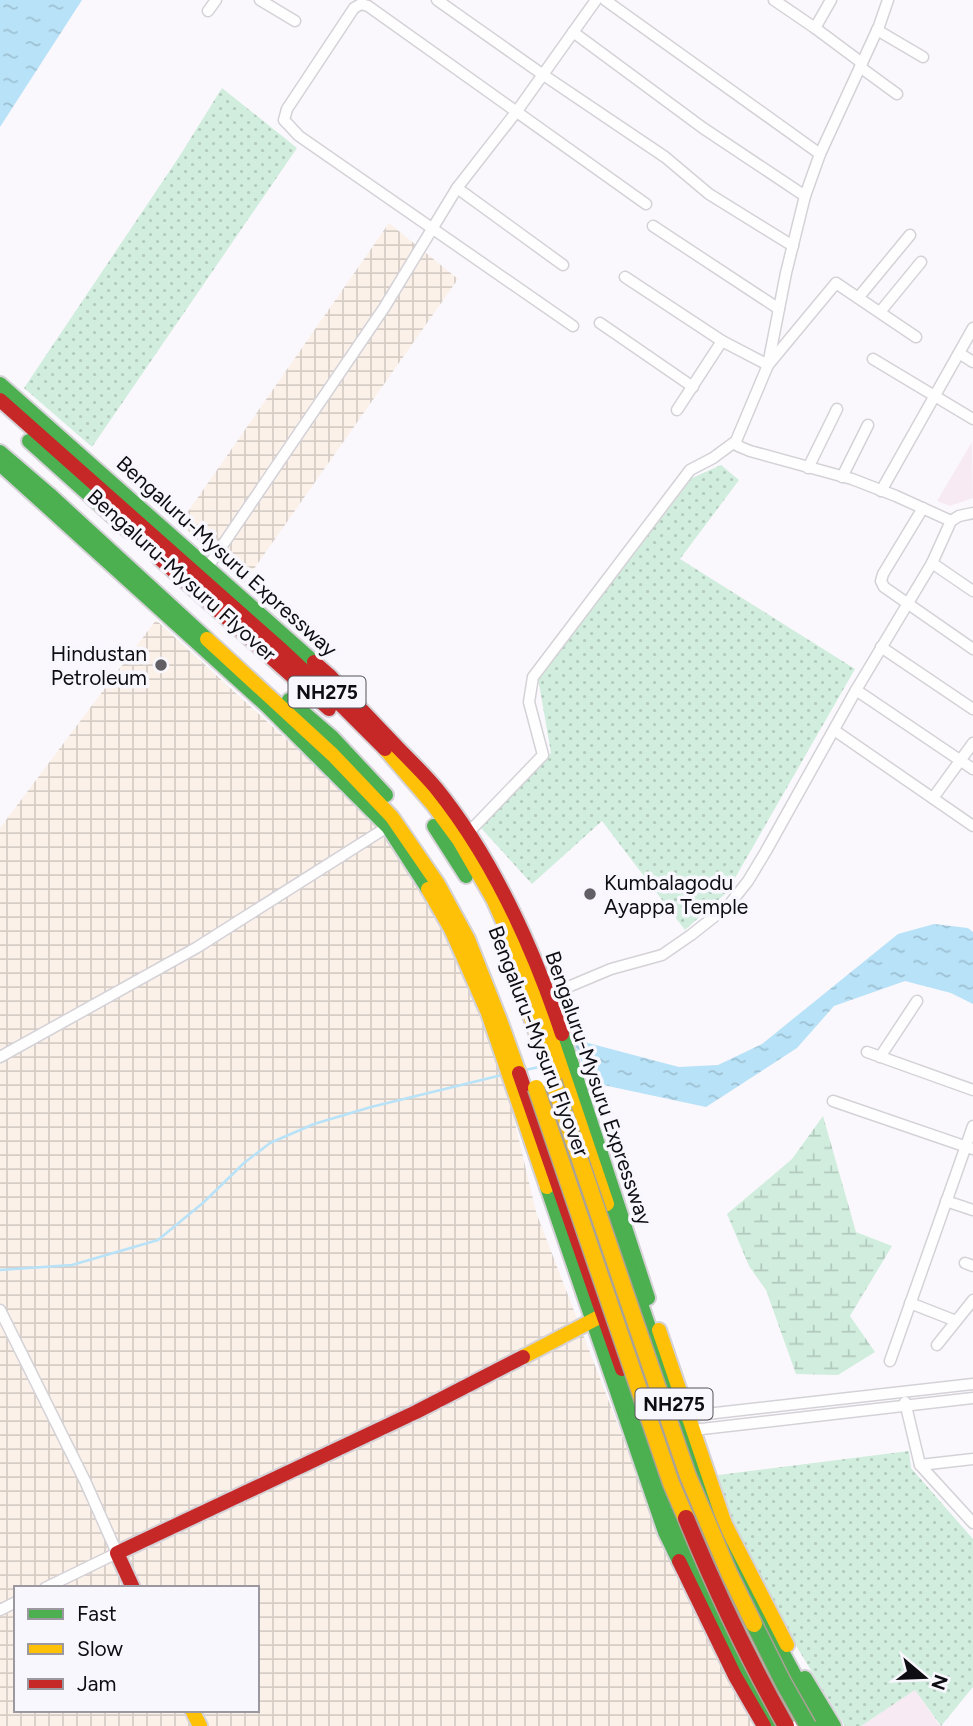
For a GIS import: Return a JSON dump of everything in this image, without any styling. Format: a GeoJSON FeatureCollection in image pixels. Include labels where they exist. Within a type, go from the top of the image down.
{"type":"FeatureCollection","features":[{"type":"Feature","properties":{"kind":"main road","name":"Bengaluru-Mysuru Expressway"},"geometry":{"type":"LineString","coordinates":[[0,384],[330,676],[436,788],[495,876],[549,995],[562,1065],[688,1476],[729,1573],[808,1726]]}},
{"type":"Feature","properties":{"kind":"main road","name":"Bengaluru-Mysuru Expressway"},"geometry":{"type":"LineString","coordinates":[[0,400],[302,668],[371,734],[412,779],[460,841],[490,892],[539,1002],[725,1524],[822,1726]]}},
{"type":"Feature","properties":{"kind":"main road","name":"Bengaluru-Mysuru Flyover"},"geometry":{"type":"LineString","coordinates":[[0,415],[345,724],[387,767],[447,846],[489,917],[562,1065]]}},
{"type":"Feature","properties":{"kind":"main road","name":"Bengaluru-Mysuru Flyover"},"geometry":{"type":"LineString","coordinates":[[0,440],[332,737],[392,801],[443,872],[498,981],[676,1495],[712,1581],[786,1726]]}},
{"type":"Feature","properties":{"kind":"main road","name":"NH275"},"geometry":{"type":"LineString","coordinates":[[0,452],[333,755],[438,884],[468,939],[598,1318],[633,1400],[654,1471],[764,1726]]}},
{"type":"Feature","properties":{"kind":"main road","name":"NH275"},"geometry":{"type":"LineString","coordinates":[[0,464],[266,705],[391,825]]}},
{"type":"Feature","properties":{"kind":"main road","name":"Bengaluru-Mysuru Expressway"},"geometry":{"type":"LineString","coordinates":[[644,1300],[684,1433],[727,1549],[784,1648],[834,1726]]}},
{"type":"Feature","properties":{"kind":"main road"},"geometry":{"type":"LineString","coordinates":[[132,1586],[117,1553],[416,1412],[598,1318],[644,1300]]}},
{"type":"Feature","properties":{"kind":"main road"},"geometry":{"type":"LineString","coordinates":[[740,1673],[784,1648]]}},
{"type":"Feature","properties":{"kind":"main road","name":"NH275"},"geometry":{"type":"LineString","coordinates":[[740,1673],[775,1726]]}},
{"type":"Feature","properties":{"kind":"street"},"geometry":{"type":"LineString","coordinates":[[208,12],[216,0]]}},
{"type":"Feature","properties":{"kind":"street"},"geometry":{"type":"LineString","coordinates":[[260,0],[295,21]]}},
{"type":"Feature","properties":{"kind":"street"},"geometry":{"type":"LineString","coordinates":[[437,0],[665,157],[709,194],[793,246]]}},
{"type":"Feature","properties":{"kind":"street"},"geometry":{"type":"LineString","coordinates":[[207,568],[384,308],[457,188],[517,111],[596,0]]}},
{"type":"Feature","properties":{"kind":"street"},"geometry":{"type":"LineString","coordinates":[[605,0],[820,153]]}},
{"type":"Feature","properties":{"kind":"street"},"geometry":{"type":"LineString","coordinates":[[774,0],[815,28],[897,94]]}},
{"type":"Feature","properties":{"kind":"street"},"geometry":{"type":"LineString","coordinates":[[815,28],[831,0]]}},
{"type":"Feature","properties":{"kind":"street"},"geometry":{"type":"LineString","coordinates":[[468,833],[543,755],[528,702],[533,677],[690,470],[713,458],[736,441],[768,365],[805,196],[820,153],[877,30],[888,0]]}},
{"type":"Feature","properties":{"kind":"street"},"geometry":{"type":"LineString","coordinates":[[573,326],[299,136],[284,120],[287,109],[354,8],[361,4],[368,6],[646,204]]}},
{"type":"Feature","properties":{"kind":"street"},"geometry":{"type":"LineString","coordinates":[[877,30],[923,57]]}},
{"type":"Feature","properties":{"kind":"street"},"geometry":{"type":"LineString","coordinates":[[573,32],[704,128],[805,196]]}},
{"type":"Feature","properties":{"kind":"street"},"geometry":{"type":"LineString","coordinates":[[457,188],[563,265]]}},
{"type":"Feature","properties":{"kind":"street"},"geometry":{"type":"LineString","coordinates":[[653,226],[779,309]]}},
{"type":"Feature","properties":{"kind":"street"},"geometry":{"type":"LineString","coordinates":[[859,298],[910,235]]}},
{"type":"Feature","properties":{"kind":"street"},"geometry":{"type":"LineString","coordinates":[[880,312],[921,262]]}},
{"type":"Feature","properties":{"kind":"street"},"geometry":{"type":"LineString","coordinates":[[625,277],[722,341],[768,365]]}},
{"type":"Feature","properties":{"kind":"street"},"geometry":{"type":"LineString","coordinates":[[768,365],[836,283],[916,337]]}},
{"type":"Feature","properties":{"kind":"street"},"geometry":{"type":"LineString","coordinates":[[600,323],[693,387]]}},
{"type":"Feature","properties":{"kind":"street"},"geometry":{"type":"LineString","coordinates":[[881,491],[973,328]]}},
{"type":"Feature","properties":{"kind":"street"},"geometry":{"type":"LineString","coordinates":[[677,410],[722,341]]}},
{"type":"Feature","properties":{"kind":"street"},"geometry":{"type":"LineString","coordinates":[[959,353],[973,362]]}},
{"type":"Feature","properties":{"kind":"street"},"geometry":{"type":"LineString","coordinates":[[873,359],[973,419]]}},
{"type":"Feature","properties":{"kind":"street"},"geometry":{"type":"LineString","coordinates":[[808,468],[836,409]]}},
{"type":"Feature","properties":{"kind":"street"},"geometry":{"type":"LineString","coordinates":[[842,477],[868,425]]}},
{"type":"Feature","properties":{"kind":"street"},"geometry":{"type":"LineString","coordinates":[[736,441],[738,446],[750,452],[842,477],[951,521]]}},
{"type":"Feature","properties":{"kind":"street"},"geometry":{"type":"LineString","coordinates":[[923,508],[881,581],[884,587],[973,649]]}},
{"type":"Feature","properties":{"kind":"street"},"geometry":{"type":"LineString","coordinates":[[549,995],[611,969],[662,955],[729,905],[748,881],[856,690],[932,563],[951,521],[973,513]]}},
{"type":"Feature","properties":{"kind":"street"},"geometry":{"type":"LineString","coordinates":[[932,563],[973,591]]}},
{"type":"Feature","properties":{"kind":"street"},"geometry":{"type":"LineString","coordinates":[[881,647],[973,709]]}},
{"type":"Feature","properties":{"kind":"street"},"geometry":{"type":"LineString","coordinates":[[856,690],[973,769]]}},
{"type":"Feature","properties":{"kind":"street"},"geometry":{"type":"LineString","coordinates":[[834,730],[973,826]]}},
{"type":"Feature","properties":{"kind":"street"},"geometry":{"type":"LineString","coordinates":[[933,798],[973,743]]}},
{"type":"Feature","properties":{"kind":"street"},"geometry":{"type":"LineString","coordinates":[[0,1057],[196,948],[391,825]]}},
{"type":"Feature","properties":{"kind":"street"},"geometry":{"type":"LineString","coordinates":[[880,1057],[917,1001]]}},
{"type":"Feature","properties":{"kind":"street"},"geometry":{"type":"LineString","coordinates":[[867,1052],[973,1090]]}},
{"type":"Feature","properties":{"kind":"street"},"geometry":{"type":"LineString","coordinates":[[833,1101],[969,1148]]}},
{"type":"Feature","properties":{"kind":"street"},"geometry":{"type":"LineString","coordinates":[[890,1361],[946,1201],[969,1148],[973,1126]]}},
{"type":"Feature","properties":{"kind":"street"},"geometry":{"type":"LineString","coordinates":[[946,1201],[973,1210]]}},
{"type":"Feature","properties":{"kind":"street"},"geometry":{"type":"LineString","coordinates":[[937,1345],[973,1300]]}},
{"type":"Feature","properties":{"kind":"street"},"geometry":{"type":"LineString","coordinates":[[910,1303],[957,1321]]}},
{"type":"Feature","properties":{"kind":"street"},"geometry":{"type":"LineString","coordinates":[[0,1310],[85,1480],[117,1553],[49,1586]]}},
{"type":"Feature","properties":{"kind":"street"},"geometry":{"type":"LineString","coordinates":[[691,1423],[973,1384]]}},
{"type":"Feature","properties":{"kind":"street"},"geometry":{"type":"LineString","coordinates":[[905,1392],[905,1406],[920,1465],[972,1521]]}},
{"type":"Feature","properties":{"kind":"street"},"geometry":{"type":"LineString","coordinates":[[691,1423],[973,1398]]}},
{"type":"Feature","properties":{"kind":"street"},"geometry":{"type":"LineString","coordinates":[[920,1465],[973,1460]]}},
{"type":"Feature","properties":{"kind":"shaded area"},"geometry":{"type":"Polygon","coordinates":[[[389,223],[458,279],[244,583],[180,523],[389,223]]]}},
{"type":"Feature","properties":{"kind":"shaded area"},"geometry":{"type":"Polygon","coordinates":[[[972,442],[973,498],[950,506],[937,501],[972,442]]]}},
{"type":"Feature","properties":{"kind":"shaded area"},"geometry":{"type":"Polygon","coordinates":[[[156,620],[388,832],[442,923],[483,1017],[509,1097],[536,1212],[653,1516],[757,1726],[0,1726],[0,828],[156,620]]]}},
{"type":"Feature","properties":{"kind":"shaded area"},"geometry":{"type":"Polygon","coordinates":[[[915,1690],[940,1726],[861,1726],[915,1690]]]}},
{"type":"Feature","properties":{"kind":"green space"},"geometry":{"type":"Polygon","coordinates":[[[222,88],[297,148],[92,447],[24,388],[179,157],[222,88]]]}},
{"type":"Feature","properties":{"kind":"green space"},"geometry":{"type":"Polygon","coordinates":[[[721,465],[739,480],[680,559],[855,669],[727,892],[685,930],[602,821],[532,884],[481,828],[551,753],[538,678],[692,478],[721,465]]]}},
{"type":"Feature","properties":{"kind":"green space"},"geometry":{"type":"Polygon","coordinates":[[[823,1116],[856,1232],[892,1246],[850,1316],[875,1352],[838,1375],[796,1374],[766,1290],[749,1266],[727,1214],[792,1159],[823,1116]]]}},
{"type":"Feature","properties":{"kind":"green space"},"geometry":{"type":"Polygon","coordinates":[[[909,1451],[911,1468],[973,1539],[973,1687],[941,1726],[915,1690],[861,1726],[845,1726],[795,1644],[733,1524],[718,1475],[909,1451]]]}},
{"type":"Feature","properties":{"kind":"water"},"geometry":{"type":"Polygon","coordinates":[[[0,0],[82,0],[0,127],[0,0]]]}},
{"type":"Feature","properties":{"kind":"water"},"geometry":{"type":"Polygon","coordinates":[[[934,924],[968,928],[973,932],[973,1004],[951,993],[905,981],[834,1006],[797,1048],[706,1107],[589,1082],[573,1039],[679,1067],[718,1065],[762,1044],[898,934],[934,924]]]}},
{"type":"Feature","properties":{"kind":"waterway"},"geometry":{"type":"LineString","coordinates":[[525,1070],[539,1067]]}},
{"type":"Feature","properties":{"kind":"waterway"},"geometry":{"type":"LineString","coordinates":[[0,1270],[72,1265],[158,1240],[270,1143],[314,1124],[371,1107],[502,1075]]}},
{"type":"Feature","properties":{"kind":"traffic: fast"},"geometry":{"type":"LineString","coordinates":[[0,384],[314,662]]}},
{"type":"Feature","properties":{"kind":"traffic: fast"},"geometry":{"type":"LineString","coordinates":[[29,441],[128,530]]}},
{"type":"Feature","properties":{"kind":"traffic: fast"},"geometry":{"type":"LineString","coordinates":[[0,452],[207,639]]}},
{"type":"Feature","properties":{"kind":"traffic: fast"},"geometry":{"type":"LineString","coordinates":[[0,464],[266,705],[388,827],[428,889]]}},
{"type":"Feature","properties":{"kind":"traffic: fast"},"geometry":{"type":"LineString","coordinates":[[289,700],[332,737],[386,795]]}},
{"type":"Feature","properties":{"kind":"traffic: fast"},"geometry":{"type":"LineString","coordinates":[[434,826],[466,876]]}},
{"type":"Feature","properties":{"kind":"traffic: fast"},"geometry":{"type":"LineString","coordinates":[[562,1034],[648,1298]]}},
{"type":"Feature","properties":{"kind":"traffic: fast"},"geometry":{"type":"LineString","coordinates":[[547,1187],[665,1532],[679,1561]]}},
{"type":"Feature","properties":{"kind":"traffic: fast"},"geometry":{"type":"LineString","coordinates":[[607,1204],[727,1549],[822,1726]]}},
{"type":"Feature","properties":{"kind":"traffic: fast"},"geometry":{"type":"LineString","coordinates":[[622,1369],[654,1471],[685,1548],[775,1726]]}},
{"type":"Feature","properties":{"kind":"traffic: fast"},"geometry":{"type":"LineString","coordinates":[[754,1624],[808,1726]]}},
{"type":"Feature","properties":{"kind":"traffic: fast"},"geometry":{"type":"LineString","coordinates":[[805,1678],[834,1726]]}},
{"type":"Feature","properties":{"kind":"traffic: slow"},"geometry":{"type":"LineString","coordinates":[[207,639],[333,755],[392,817],[438,884],[468,939],[519,1073]]}},
{"type":"Feature","properties":{"kind":"traffic: slow"},"geometry":{"type":"LineString","coordinates":[[385,749],[459,840],[493,899],[539,1002],[607,1204]]}},
{"type":"Feature","properties":{"kind":"traffic: slow"},"geometry":{"type":"LineString","coordinates":[[428,889],[451,929],[488,1013],[547,1187]]}},
{"type":"Feature","properties":{"kind":"traffic: slow"},"geometry":{"type":"LineString","coordinates":[[516,976],[549,1069]]}},
{"type":"Feature","properties":{"kind":"traffic: slow"},"geometry":{"type":"LineString","coordinates":[[553,1081],[688,1476],[754,1624]]}},
{"type":"Feature","properties":{"kind":"traffic: slow"},"geometry":{"type":"LineString","coordinates":[[536,1088],[671,1483],[686,1518]]}},
{"type":"Feature","properties":{"kind":"traffic: slow"},"geometry":{"type":"LineString","coordinates":[[523,1357],[601,1316]]}},
{"type":"Feature","properties":{"kind":"traffic: slow"},"geometry":{"type":"LineString","coordinates":[[659,1330],[725,1524],[787,1645]]}},
{"type":"Feature","properties":{"kind":"traffic: slow"},"geometry":{"type":"LineString","coordinates":[[193,1712],[200,1726]]}},
{"type":"Feature","properties":{"kind":"traffic: jam"},"geometry":{"type":"LineString","coordinates":[[0,400],[283,651],[385,749]]}},
{"type":"Feature","properties":{"kind":"traffic: jam"},"geometry":{"type":"LineString","coordinates":[[159,558],[329,709]]}},
{"type":"Feature","properties":{"kind":"traffic: jam"},"geometry":{"type":"LineString","coordinates":[[314,662],[423,773],[457,816],[510,905],[562,1034]]}},
{"type":"Feature","properties":{"kind":"traffic: jam"},"geometry":{"type":"LineString","coordinates":[[519,1073],[622,1369]]}},
{"type":"Feature","properties":{"kind":"traffic: jam"},"geometry":{"type":"LineString","coordinates":[[132,1586],[117,1553],[416,1412],[523,1357]]}},
{"type":"Feature","properties":{"kind":"traffic: jam"},"geometry":{"type":"LineString","coordinates":[[686,1518],[733,1624],[786,1726]]}},
{"type":"Feature","properties":{"kind":"traffic: jam"},"geometry":{"type":"LineString","coordinates":[[679,1561],[735,1676],[764,1726]]}},
{"type":"Feature","properties":{"kind":"place","name":"Hindustan Petroleum"},"geometry":{"type":"Point","coordinates":[161,665]}},
{"type":"Feature","properties":{"kind":"place","name":"Kumbalagodu Ayappa Temple"},"geometry":{"type":"Point","coordinates":[590,894]}}]}
